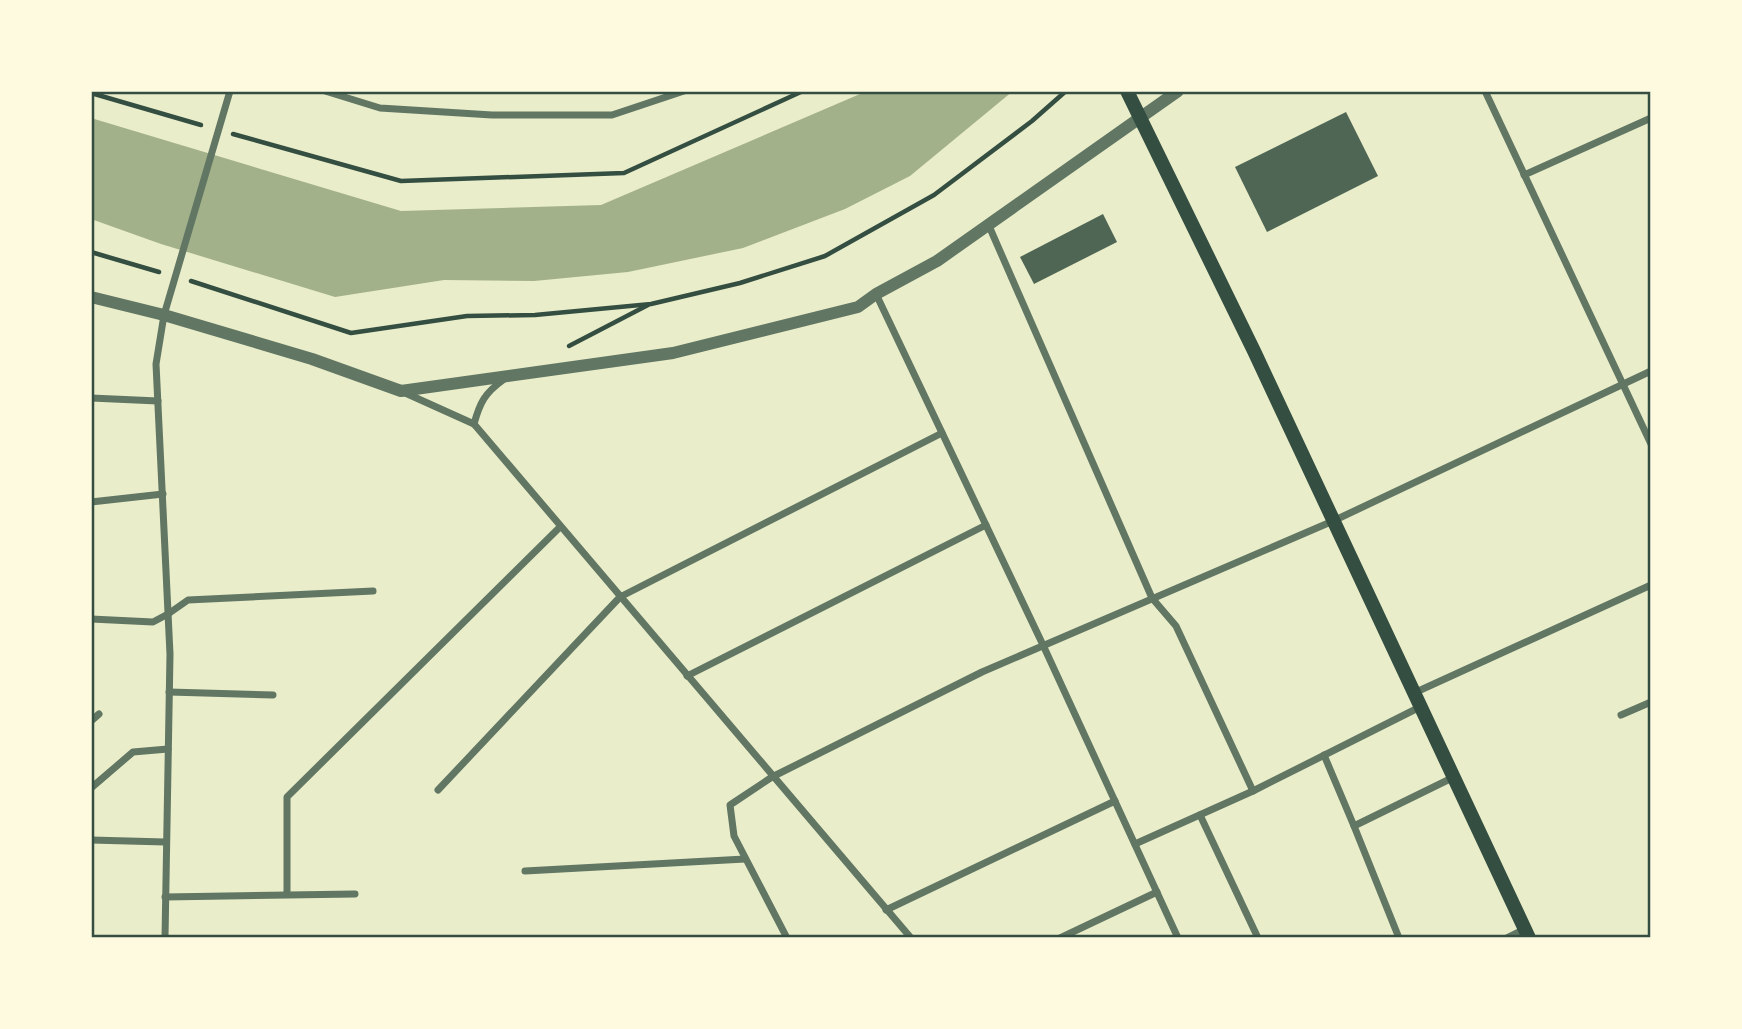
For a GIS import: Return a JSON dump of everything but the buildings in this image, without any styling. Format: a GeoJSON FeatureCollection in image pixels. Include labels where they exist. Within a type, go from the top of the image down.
{"type":"FeatureCollection","features":[{"type":"Feature","properties":{"kind":"main road"},"geometry":{"type":"LineString","coordinates":[[1127,91],[1254,351],[1527,934]]}},
{"type":"Feature","properties":{"kind":"street"},"geometry":{"type":"LineString","coordinates":[[165,938],[169,614],[156,364],[164,315],[230,91]]}},
{"type":"Feature","properties":{"kind":"street"},"geometry":{"type":"LineString","coordinates":[[326,91],[380,108],[492,115],[612,115],[667,94],[684,91]]}},
{"type":"Feature","properties":{"kind":"street"},"geometry":{"type":"LineString","coordinates":[[401,391],[673,354],[858,307],[876,294],[937,261],[989,226],[1178,91]]}},
{"type":"Feature","properties":{"kind":"street"},"geometry":{"type":"LineString","coordinates":[[1485,91],[1651,444]]}},
{"type":"Feature","properties":{"kind":"street"},"geometry":{"type":"LineString","coordinates":[[1524,175],[1651,118]]}},
{"type":"Feature","properties":{"kind":"street"},"geometry":{"type":"LineString","coordinates":[[989,226],[1152,598],[1176,626],[1252,791]]}},
{"type":"Feature","properties":{"kind":"street"},"geometry":{"type":"LineString","coordinates":[[876,294],[1044,645],[1178,938]]}},
{"type":"Feature","properties":{"kind":"street"},"geometry":{"type":"LineString","coordinates":[[91,297],[164,315],[312,359],[401,391],[474,424],[911,938]]}},
{"type":"Feature","properties":{"kind":"street"},"geometry":{"type":"LineString","coordinates":[[787,938],[734,836],[730,805],[772,777],[982,672],[1332,521],[1651,371]]}},
{"type":"Feature","properties":{"kind":"street"},"geometry":{"type":"LineString","coordinates":[[474,424],[478,407],[488,390],[505,378]]}},
{"type":"Feature","properties":{"kind":"street"},"geometry":{"type":"LineString","coordinates":[[91,398],[158,401]]}},
{"type":"Feature","properties":{"kind":"street"},"geometry":{"type":"LineString","coordinates":[[438,790],[620,597],[942,433]]}},
{"type":"Feature","properties":{"kind":"street"},"geometry":{"type":"LineString","coordinates":[[91,502],[163,494]]}},
{"type":"Feature","properties":{"kind":"street"},"geometry":{"type":"LineString","coordinates":[[687,676],[986,526]]}},
{"type":"Feature","properties":{"kind":"street"},"geometry":{"type":"LineString","coordinates":[[287,894],[287,797],[560,527]]}},
{"type":"Feature","properties":{"kind":"street"},"geometry":{"type":"LineString","coordinates":[[1135,844],[1324,755],[1417,700],[1651,584]]}},
{"type":"Feature","properties":{"kind":"street"},"geometry":{"type":"LineString","coordinates":[[91,619],[153,622],[188,600],[373,591]]}},
{"type":"Feature","properties":{"kind":"street"},"geometry":{"type":"LineString","coordinates":[[169,692],[273,695]]}},
{"type":"Feature","properties":{"kind":"street"},"geometry":{"type":"LineString","coordinates":[[1620,715],[1651,702]]}},
{"type":"Feature","properties":{"kind":"street"},"geometry":{"type":"LineString","coordinates":[[91,721],[99,714]]}},
{"type":"Feature","properties":{"kind":"street"},"geometry":{"type":"LineString","coordinates":[[91,788],[134,752],[168,749]]}},
{"type":"Feature","properties":{"kind":"street"},"geometry":{"type":"LineString","coordinates":[[1324,755],[1399,938]]}},
{"type":"Feature","properties":{"kind":"street"},"geometry":{"type":"LineString","coordinates":[[1354,826],[1454,778]]}},
{"type":"Feature","properties":{"kind":"street"},"geometry":{"type":"LineString","coordinates":[[886,910],[1115,801]]}},
{"type":"Feature","properties":{"kind":"street"},"geometry":{"type":"LineString","coordinates":[[1199,815],[1258,938]]}},
{"type":"Feature","properties":{"kind":"street"},"geometry":{"type":"LineString","coordinates":[[91,840],[165,842]]}},
{"type":"Feature","properties":{"kind":"street"},"geometry":{"type":"LineString","coordinates":[[525,871],[745,859]]}},
{"type":"Feature","properties":{"kind":"street"},"geometry":{"type":"LineString","coordinates":[[1060,938],[1157,892]]}},
{"type":"Feature","properties":{"kind":"street"},"geometry":{"type":"LineString","coordinates":[[165,897],[355,894]]}},
{"type":"Feature","properties":{"kind":"street"},"geometry":{"type":"LineString","coordinates":[[1507,938],[1527,934]]}},
{"type":"Feature","properties":{"kind":"path"},"geometry":{"type":"LineString","coordinates":[[228,132],[401,181],[624,173],[803,91]]}},
{"type":"Feature","properties":{"kind":"path"},"geometry":{"type":"LineString","coordinates":[[184,279],[351,333],[467,316],[534,315],[651,304],[740,283],[825,256],[934,195],[1032,121],[1066,91]]}},
{"type":"Feature","properties":{"kind":"path"},"geometry":{"type":"LineString","coordinates":[[91,93],[202,125]]}},
{"type":"Feature","properties":{"kind":"path"},"geometry":{"type":"LineString","coordinates":[[91,252],[171,275]]}},
{"type":"Feature","properties":{"kind":"path"},"geometry":{"type":"LineString","coordinates":[[566,347],[651,304]]}},
{"type":"Feature","properties":{"kind":"shaded area"},"geometry":{"type":"Polygon","coordinates":[[[867,91],[1013,91],[910,176],[845,209],[743,248],[628,272],[534,281],[444,280],[335,297],[161,244],[91,219],[91,118],[401,211],[601,205],[867,91]]]}}]}
